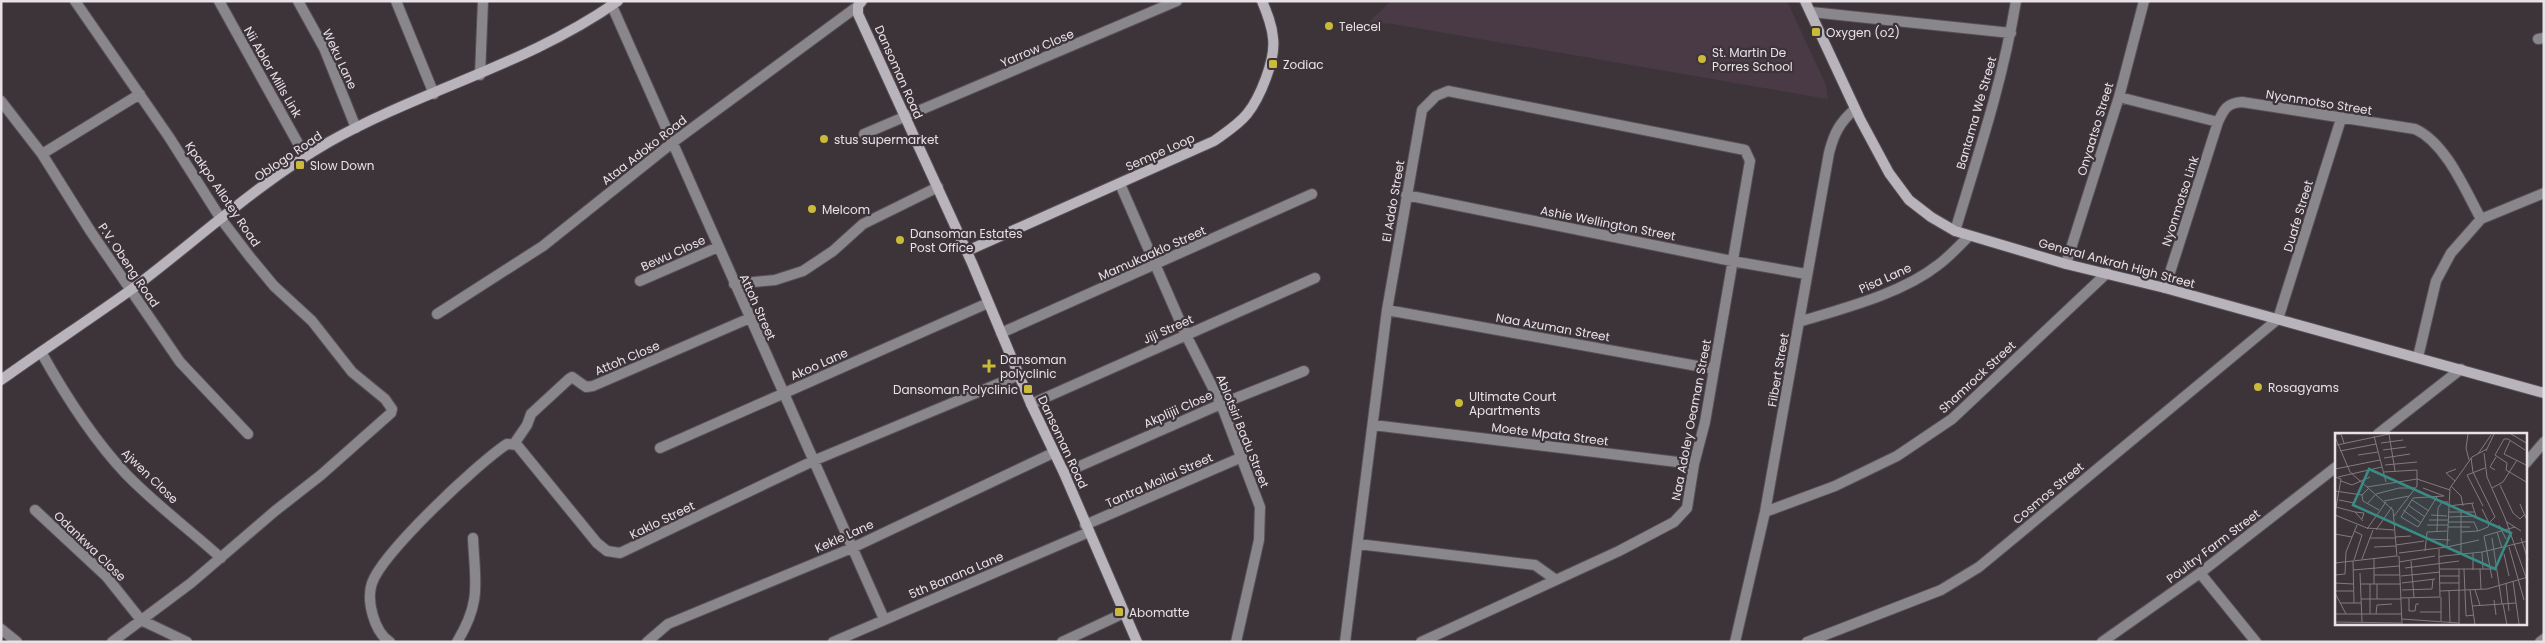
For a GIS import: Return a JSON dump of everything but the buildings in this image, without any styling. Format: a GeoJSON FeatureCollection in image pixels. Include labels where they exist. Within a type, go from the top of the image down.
{"type":"FeatureCollection","features":[{"type":"Feature","properties":{"kind":"main road","name":"Sempe Loop"},"geometry":{"type":"LineString","coordinates":[[966,251],[1214,141],[1247,115],[1258,99],[1268,69],[1274,40],[1270,21],[1262,1]]}},
{"type":"Feature","properties":{"kind":"main road","name":"General Ankrah High Street"},"geometry":{"type":"LineString","coordinates":[[1806,1],[1855,109],[1880,158],[1909,200],[1931,217],[1954,231],[2066,264],[2166,288],[2544,393]]}},
{"type":"Feature","properties":{"kind":"main road","name":"Oblogo Road"},"geometry":{"type":"LineString","coordinates":[[1,380],[131,290],[305,156],[356,128],[547,44],[615,4]]}},
{"type":"Feature","properties":{"kind":"main road","name":"Dansoman Road"},"geometry":{"type":"LineString","coordinates":[[860,4],[861,18],[938,187],[1031,404],[1064,473],[1137,642]]}},
{"type":"Feature","properties":{"kind":"street","name":"Kpakpo Allotey Road"},"geometry":{"type":"LineString","coordinates":[[75,1],[140,94],[222,219],[274,286],[312,320],[352,372],[391,406],[390,413],[355,445],[221,558]]}},
{"type":"Feature","properties":{"kind":"street","name":"Nii Ablor Mills Link"},"geometry":{"type":"LineString","coordinates":[[219,1],[305,156]]}},
{"type":"Feature","properties":{"kind":"street","name":"Weku Lane"},"geometry":{"type":"LineString","coordinates":[[298,1],[324,48],[356,128]]}},
{"type":"Feature","properties":{"kind":"street"},"geometry":{"type":"LineString","coordinates":[[396,1],[434,94]]}},
{"type":"Feature","properties":{"kind":"street"},"geometry":{"type":"LineString","coordinates":[[480,75],[483,1]]}},
{"type":"Feature","properties":{"kind":"street","name":"Yarrow Close"},"geometry":{"type":"LineString","coordinates":[[864,134],[906,118],[1177,1]]}},
{"type":"Feature","properties":{"kind":"street","name":"Bantama We Street"},"geometry":{"type":"LineString","coordinates":[[1954,231],[1989,122],[2011,33],[2016,1]]}},
{"type":"Feature","properties":{"kind":"street","name":"Onyaatso Street"},"geometry":{"type":"LineString","coordinates":[[2066,264],[2119,97],[2144,1]]}},
{"type":"Feature","properties":{"kind":"street","name":"Attoh Street"},"geometry":{"type":"LineString","coordinates":[[615,4],[672,143],[884,619]]}},
{"type":"Feature","properties":{"kind":"street","name":"Ataa Adoko Road"},"geometry":{"type":"LineString","coordinates":[[437,314],[543,246],[672,143],[860,4]]}},
{"type":"Feature","properties":{"kind":"street"},"geometry":{"type":"LineString","coordinates":[[1811,12],[2011,33]]}},
{"type":"Feature","properties":{"kind":"street","name":"El Addo Street"},"geometry":{"type":"LineString","coordinates":[[1345,642],[1388,310],[1406,195],[1422,110],[1436,96],[1448,91],[1642,131],[1738,147],[1745,150],[1750,161]]}},
{"type":"Feature","properties":{"kind":"street"},"geometry":{"type":"LineString","coordinates":[[42,154],[140,94]]}},
{"type":"Feature","properties":{"kind":"street"},"geometry":{"type":"LineString","coordinates":[[2119,97],[2218,122]]}},
{"type":"Feature","properties":{"kind":"street","name":"P.V. Obeng Road"},"geometry":{"type":"LineString","coordinates":[[1,101],[42,154],[180,362],[248,434]]}},
{"type":"Feature","properties":{"kind":"street","name":"Nyonmotso Street"},"geometry":{"type":"LineString","coordinates":[[2218,122],[2224,108],[2233,103],[2242,102],[2341,119],[2415,129],[2428,135],[2438,145],[2482,219]]}},
{"type":"Feature","properties":{"kind":"street","name":"Filbert Street"},"geometry":{"type":"LineString","coordinates":[[1735,642],[1765,512],[1806,274],[1834,136],[1841,122],[1855,109]]}},
{"type":"Feature","properties":{"kind":"street","name":"Duafe Street"},"geometry":{"type":"LineString","coordinates":[[2278,319],[2341,119]]}},
{"type":"Feature","properties":{"kind":"street","name":"Nyonmotso Link"},"geometry":{"type":"LineString","coordinates":[[2166,288],[2218,122]]}},
{"type":"Feature","properties":{"kind":"street","name":"Naa Adoley Oeaman Street"},"geometry":{"type":"LineString","coordinates":[[1421,642],[1619,551],[1674,522],[1687,508],[1694,464],[1705,422],[1750,161]]}},
{"type":"Feature","properties":{"kind":"street","name":"Ablotsiri Badu Street"},"geometry":{"type":"LineString","coordinates":[[1120,184],[1186,335],[1221,404],[1260,507],[1261,526],[1236,642]]}},
{"type":"Feature","properties":{"kind":"street"},"geometry":{"type":"LineString","coordinates":[[734,284],[775,280],[803,271],[833,251],[863,224],[938,187]]}},
{"type":"Feature","properties":{"kind":"street"},"geometry":{"type":"LineString","coordinates":[[2418,357],[2436,281],[2451,253],[2482,219],[2544,193]]}},
{"type":"Feature","properties":{"kind":"street","name":"Mamukaaklo Street"},"geometry":{"type":"LineString","coordinates":[[1001,333],[1157,265],[1312,194]]}},
{"type":"Feature","properties":{"kind":"street","name":"Ashie Wellington Street"},"geometry":{"type":"LineString","coordinates":[[1406,195],[1732,261],[1806,274]]}},
{"type":"Feature","properties":{"kind":"street","name":"Pisa Lane"},"geometry":{"type":"LineString","coordinates":[[1799,322],[1861,303],[1910,282],[1938,266],[1969,236]]}},
{"type":"Feature","properties":{"kind":"street","name":"Bewu Close"},"geometry":{"type":"LineString","coordinates":[[640,282],[718,246]]}},
{"type":"Feature","properties":{"kind":"street","name":"Shamrock Street"},"geometry":{"type":"LineString","coordinates":[[1765,512],[1834,486],[1897,456],[1952,419],[2107,273]]}},
{"type":"Feature","properties":{"kind":"street","name":"Jiji Street"},"geometry":{"type":"LineString","coordinates":[[1031,404],[1315,278]]}},
{"type":"Feature","properties":{"kind":"street","name":"Akoo Lane"},"geometry":{"type":"LineString","coordinates":[[660,448],[988,303]]}},
{"type":"Feature","properties":{"kind":"street","name":"Naa Azuman Street"},"geometry":{"type":"LineString","coordinates":[[1388,310],[1714,369]]}},
{"type":"Feature","properties":{"kind":"street","name":"Attoh Close"},"geometry":{"type":"LineString","coordinates":[[514,444],[527,425],[531,414],[569,379],[576,378],[586,387],[593,386],[750,318]]}},
{"type":"Feature","properties":{"kind":"street","name":"Cosmos Street"},"geometry":{"type":"LineString","coordinates":[[1807,642],[1941,590],[1979,567],[2278,319]]}},
{"type":"Feature","properties":{"kind":"street","name":"Ajwen Close"},"geometry":{"type":"LineString","coordinates":[[41,352],[64,392],[127,475],[221,558]]}},
{"type":"Feature","properties":{"kind":"street"},"geometry":{"type":"LineString","coordinates":[[2379,433],[2461,369]]}},
{"type":"Feature","properties":{"kind":"street","name":"Akplijii Close"},"geometry":{"type":"LineString","coordinates":[[1064,473],[1221,404],[1304,371]]}},
{"type":"Feature","properties":{"kind":"street","name":"Kaklo Street"},"geometry":{"type":"LineString","coordinates":[[514,444],[557,492],[597,543],[607,552],[620,553],[813,461],[1019,375]]}},
{"type":"Feature","properties":{"kind":"street","name":"Moete Mpata Street"},"geometry":{"type":"LineString","coordinates":[[1373,425],[1694,464]]}},
{"type":"Feature","properties":{"kind":"street"},"geometry":{"type":"LineString","coordinates":[[2528,461],[2544,442]]}},
{"type":"Feature","properties":{"kind":"street"},"geometry":{"type":"LineString","coordinates":[[390,642],[383,636],[370,606],[372,584],[377,572],[411,531],[436,507],[500,449],[507,444],[514,444]]}},
{"type":"Feature","properties":{"kind":"street","name":"Kekle Lane"},"geometry":{"type":"LineString","coordinates":[[647,642],[668,624],[852,548],[1053,453]]}},
{"type":"Feature","properties":{"kind":"street","name":"Tantra Moilai Street"},"geometry":{"type":"LineString","coordinates":[[1087,529],[1242,457]]}},
{"type":"Feature","properties":{"kind":"street","name":"Poultry Farm Street"},"geometry":{"type":"LineString","coordinates":[[2102,642],[2200,573],[2335,468]]}},
{"type":"Feature","properties":{"kind":"street","name":"Odankwa Close"},"geometry":{"type":"LineString","coordinates":[[35,510],[106,576],[141,620]]}},
{"type":"Feature","properties":{"kind":"street","name":"5th Banana Lane"},"geometry":{"type":"LineString","coordinates":[[833,642],[1087,529]]}},
{"type":"Feature","properties":{"kind":"street"},"geometry":{"type":"LineString","coordinates":[[457,642],[468,624],[476,600],[473,538]]}},
{"type":"Feature","properties":{"kind":"street"},"geometry":{"type":"LineString","coordinates":[[1358,544],[1535,564],[1556,580]]}},
{"type":"Feature","properties":{"kind":"street"},"geometry":{"type":"LineString","coordinates":[[112,642],[221,558]]}},
{"type":"Feature","properties":{"kind":"street"},"geometry":{"type":"LineString","coordinates":[[2200,573],[2256,642]]}},
{"type":"Feature","properties":{"kind":"street"},"geometry":{"type":"LineString","coordinates":[[1062,642],[1124,613]]}},
{"type":"Feature","properties":{"kind":"street"},"geometry":{"type":"LineString","coordinates":[[141,620],[187,642]]}},
{"type":"Feature","properties":{"kind":"street"},"geometry":{"type":"LineString","coordinates":[[1,629],[17,642]]}},
{"type":"Feature","properties":{"kind":"street"},"geometry":{"type":"LineString","coordinates":[[2540,642],[2544,639]]}},
{"type":"Feature","properties":{"kind":"shaded area","name":"St. Martin De Porres School"},"geometry":{"type":"Polygon","coordinates":[[[1391,1],[1787,1],[1826,85],[1828,99],[1393,24],[1369,22],[1391,1]]]}},
{"type":"Feature","properties":{"kind":"place","name":"Telecel"},"geometry":{"type":"Point","coordinates":[1329,26]}},
{"type":"Feature","properties":{"kind":"place","name":"Oxygen (o2)"},"geometry":{"type":"Point","coordinates":[1816,32]}},
{"type":"Feature","properties":{"kind":"place","name":"St. Martin De Porres School"},"geometry":{"type":"Point","coordinates":[1702,59]}},
{"type":"Feature","properties":{"kind":"place","name":"Zodiac"},"geometry":{"type":"Point","coordinates":[1273,64]}},
{"type":"Feature","properties":{"kind":"place","name":"stus supermarket"},"geometry":{"type":"Point","coordinates":[824,139]}},
{"type":"Feature","properties":{"kind":"place","name":"Slow Down"},"geometry":{"type":"Point","coordinates":[300,165]}},
{"type":"Feature","properties":{"kind":"place","name":"Melcom"},"geometry":{"type":"Point","coordinates":[812,209]}},
{"type":"Feature","properties":{"kind":"place","name":"Dansoman Estates Post Office"},"geometry":{"type":"Point","coordinates":[900,240]}},
{"type":"Feature","properties":{"kind":"place","name":"Dansoman polyclinic"},"geometry":{"type":"Point","coordinates":[989,366]}},
{"type":"Feature","properties":{"kind":"place","name":"Rosagyams"},"geometry":{"type":"Point","coordinates":[2258,387]}},
{"type":"Feature","properties":{"kind":"place","name":"Dansoman Polyclinic"},"geometry":{"type":"Point","coordinates":[1028,389]}},
{"type":"Feature","properties":{"kind":"place","name":"Ultimate Court Apartments"},"geometry":{"type":"Point","coordinates":[1459,403]}},
{"type":"Feature","properties":{"kind":"place","name":"Abomatte"},"geometry":{"type":"Point","coordinates":[1119,612]}}]}
